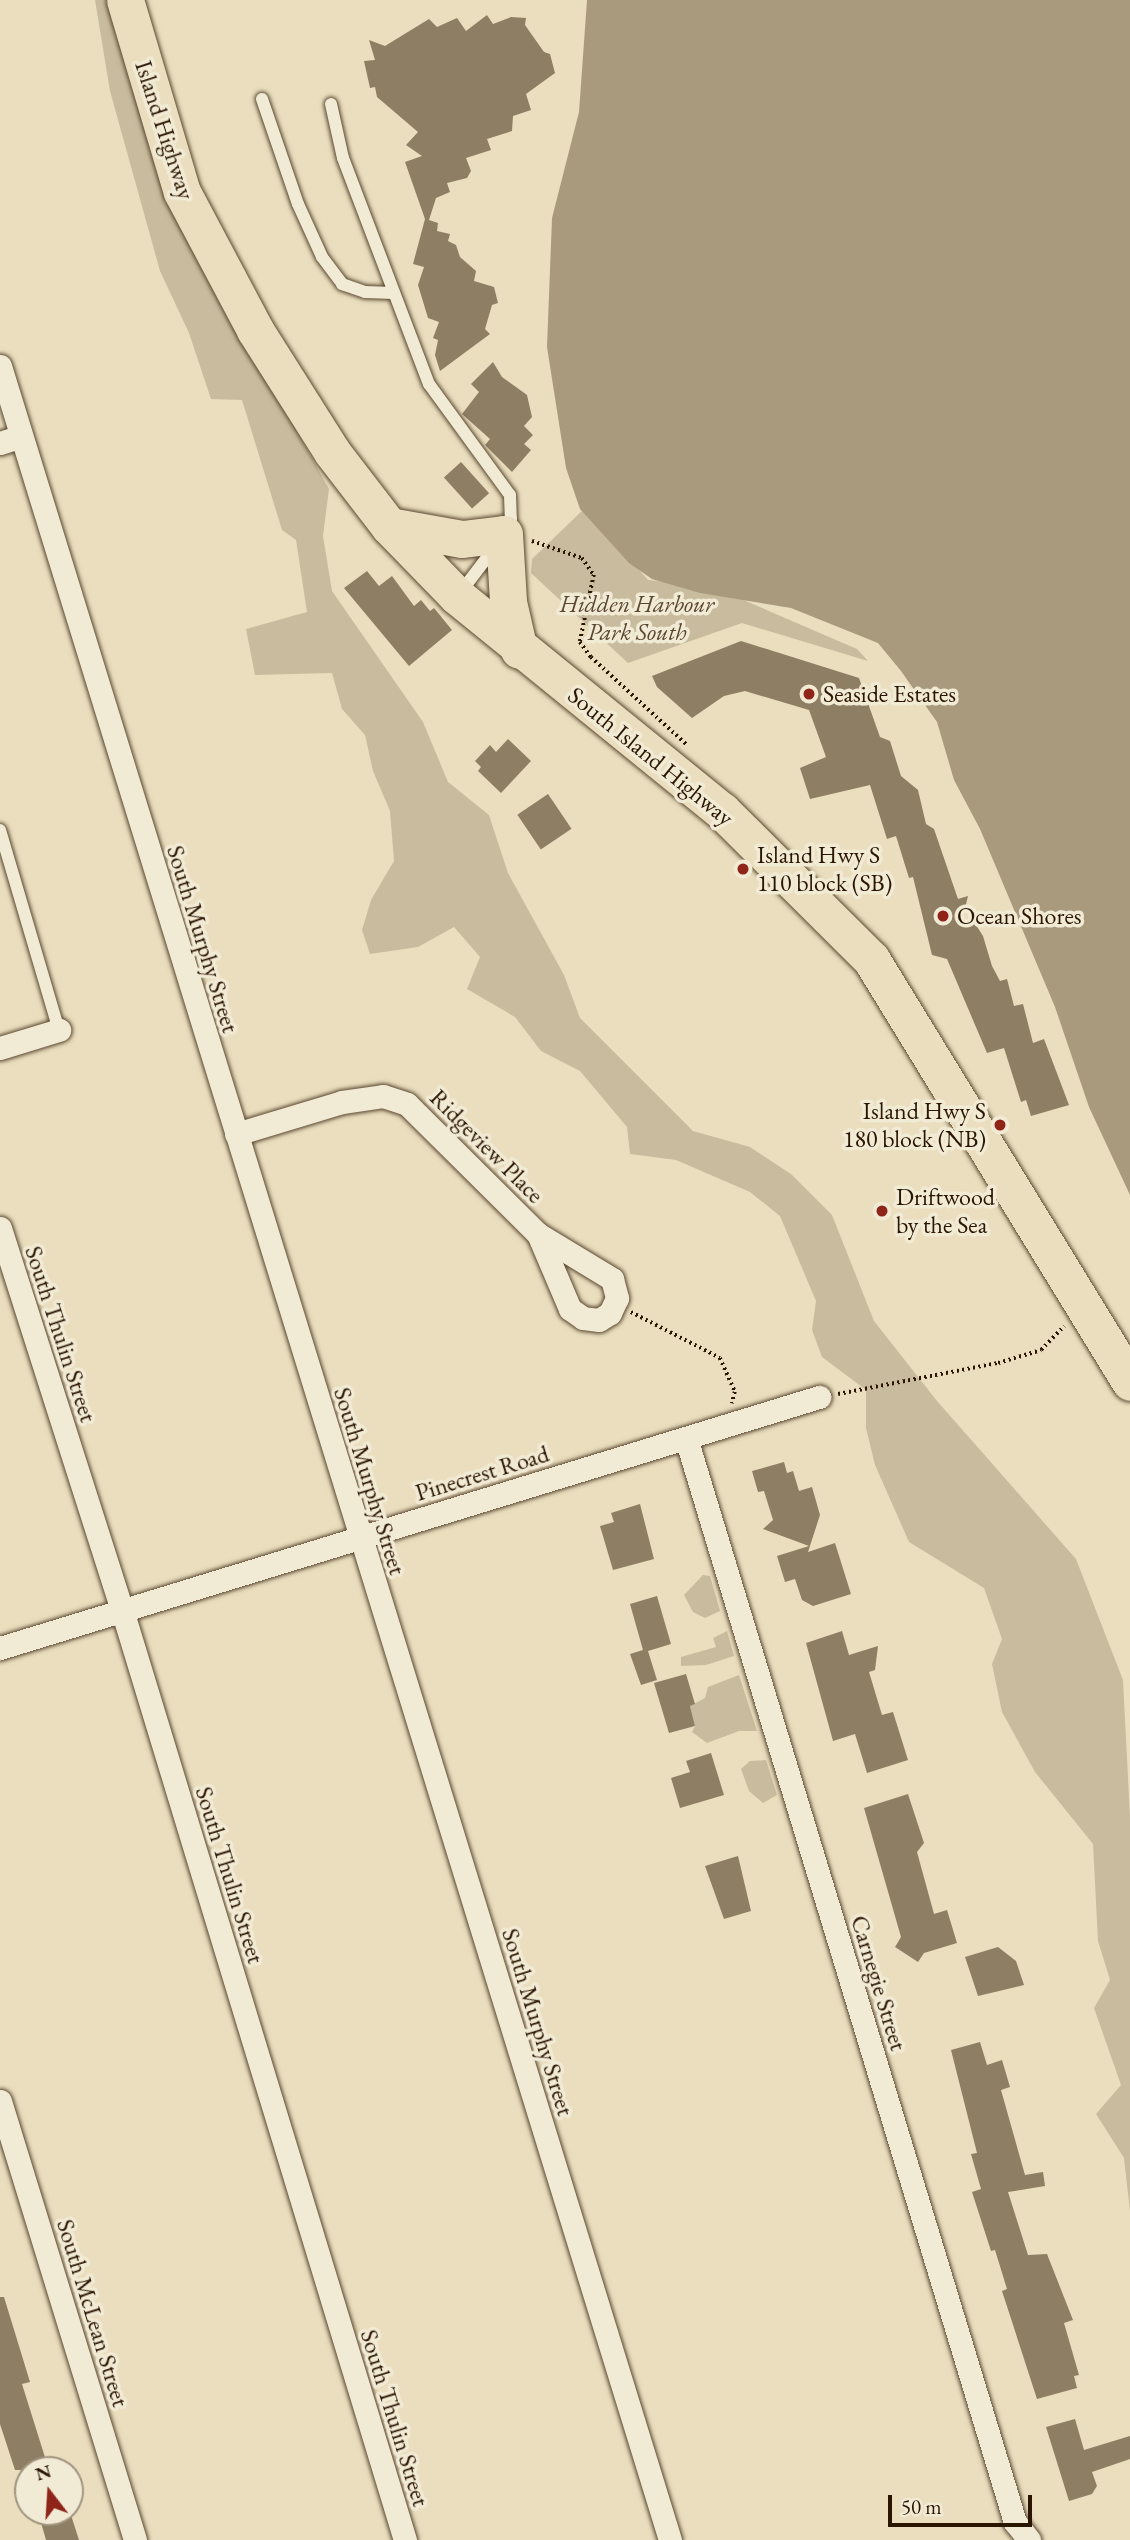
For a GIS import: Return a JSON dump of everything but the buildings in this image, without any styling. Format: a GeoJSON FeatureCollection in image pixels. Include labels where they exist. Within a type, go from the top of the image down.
{"type":"FeatureCollection","features":[{"type":"Feature","properties":{"kind":"main road","name":"Island Highway"},"geometry":{"type":"LineString","coordinates":[[125,0],[182,192],[255,330]]}},
{"type":"Feature","properties":{"kind":"main road","name":"South Island Highway"},"geometry":{"type":"LineString","coordinates":[[255,330],[332,452],[389,526],[457,596],[519,650],[722,811],[872,958],[1130,1382]]}},
{"type":"Feature","properties":{"kind":"main road"},"geometry":{"type":"LineString","coordinates":[[389,526],[462,539],[505,534],[508,602],[519,650]]}},
{"type":"Feature","properties":{"kind":"street","name":"South Murphy Street"},"geometry":{"type":"LineString","coordinates":[[0,366],[11,440],[236,1134],[670,2540]]}},
{"type":"Feature","properties":{"kind":"street"},"geometry":{"type":"LineString","coordinates":[[0,1048],[59,1030]]}},
{"type":"Feature","properties":{"kind":"street","name":"Ridgeview Place"},"geometry":{"type":"LineString","coordinates":[[236,1134],[342,1102],[383,1096],[407,1104],[538,1234],[612,1279],[614,1303],[610,1313],[598,1320],[583,1318],[570,1309],[538,1234]]}},
{"type":"Feature","properties":{"kind":"street","name":"South Thulin Street"},"geometry":{"type":"LineString","coordinates":[[0,1228],[123,1613],[405,2540]]}},
{"type":"Feature","properties":{"kind":"street","name":"Pinecrest Road"},"geometry":{"type":"LineString","coordinates":[[0,1648],[123,1613],[819,1397]]}},
{"type":"Feature","properties":{"kind":"street","name":"Carnegie Street"},"geometry":{"type":"LineString","coordinates":[[686,1437],[1015,2522],[1029,2540]]}},
{"type":"Feature","properties":{"kind":"street","name":"South McLean Street"},"geometry":{"type":"LineString","coordinates":[[0,2101],[135,2540]]}},
{"type":"Feature","properties":{"kind":"lane"},"geometry":{"type":"LineString","coordinates":[[262,99],[298,204],[322,257],[342,284],[365,292],[394,293]]}},
{"type":"Feature","properties":{"kind":"lane"},"geometry":{"type":"LineString","coordinates":[[331,104],[343,158],[429,384],[510,495],[511,519],[505,534],[457,596]]}},
{"type":"Feature","properties":{"kind":"lane"},"geometry":{"type":"LineString","coordinates":[[0,830],[59,1030]]}},
{"type":"Feature","properties":{"kind":"path"},"geometry":{"type":"LineString","coordinates":[[614,1303],[720,1358],[735,1392],[724,1426]]}},
{"type":"Feature","properties":{"kind":"path"},"geometry":{"type":"LineString","coordinates":[[819,1397],[998,1363],[1041,1350],[1066,1324]]}},
{"type":"Feature","properties":{"kind":"green space"},"geometry":{"type":"Polygon","coordinates":[[[95,0],[112,0],[282,404],[329,489],[323,536],[332,591],[423,722],[448,782],[489,815],[508,873],[564,975],[580,1018],[693,1131],[750,1147],[791,1174],[832,1215],[874,1321],[937,1401],[1076,1559],[1123,1680],[1130,1817],[1130,2211],[1124,2158],[1096,2114],[1121,2085],[1094,2008],[1110,1980],[1098,1941],[1093,1844],[1035,1772],[1002,1712],[992,1664],[1002,1639],[984,1588],[909,1542],[875,1465],[866,1428],[866,1390],[822,1357],[812,1330],[816,1301],[780,1216],[750,1192],[676,1160],[630,1154],[627,1127],[580,1071],[541,1051],[515,1017],[467,989],[480,957],[454,927],[418,947],[370,954],[362,930],[371,900],[394,861],[390,811],[373,771],[365,735],[342,709],[332,673],[255,675],[246,629],[307,612],[296,540],[282,530],[242,400],[211,399],[189,333],[160,271],[110,91],[95,0]]]}},
{"type":"Feature","properties":{"kind":"green space","name":"Hidden Harbour Park South"},"geometry":{"type":"Polygon","coordinates":[[[585,508],[648,580],[711,586],[857,649],[868,661],[742,623],[628,663],[531,573],[532,559],[585,508]]]}},
{"type":"Feature","properties":{"kind":"green space"},"geometry":{"type":"Polygon","coordinates":[[[703,1575],[710,1576],[720,1611],[705,1618],[693,1612],[684,1595],[703,1575]]]}},
{"type":"Feature","properties":{"kind":"green space"},"geometry":{"type":"Polygon","coordinates":[[[727,1631],[734,1656],[706,1665],[681,1666],[681,1657],[716,1647],[713,1638],[727,1631]]]}},
{"type":"Feature","properties":{"kind":"green space"},"geometry":{"type":"Polygon","coordinates":[[[739,1675],[757,1731],[739,1731],[707,1743],[692,1732],[695,1726],[690,1706],[705,1698],[708,1687],[739,1675]]]}},
{"type":"Feature","properties":{"kind":"green space"},"geometry":{"type":"Polygon","coordinates":[[[766,1760],[777,1795],[763,1803],[749,1791],[741,1769],[750,1761],[766,1760]]]}},
{"type":"Feature","properties":{"kind":"shaded area"},"geometry":{"type":"Polygon","coordinates":[[[587,0],[1130,0],[1130,1195],[1089,1107],[1055,1007],[980,829],[954,780],[937,722],[901,671],[878,643],[791,608],[700,593],[652,579],[629,563],[580,509],[566,468],[547,347],[552,218],[579,112],[587,0]]]}},
{"type":"Feature","properties":{"kind":"place","name":"Seaside Estates"},"geometry":{"type":"Point","coordinates":[809,694]}},
{"type":"Feature","properties":{"kind":"place","name":"Island Hwy S 110 block (SB)"},"geometry":{"type":"Point","coordinates":[743,869]}},
{"type":"Feature","properties":{"kind":"place","name":"Ocean Shores"},"geometry":{"type":"Point","coordinates":[943,916]}},
{"type":"Feature","properties":{"kind":"place","name":"Island Hwy S 180 block (NB)"},"geometry":{"type":"Point","coordinates":[1000,1125]}},
{"type":"Feature","properties":{"kind":"place","name":"Driftwood by the Sea"},"geometry":{"type":"Point","coordinates":[882,1211]}}]}
